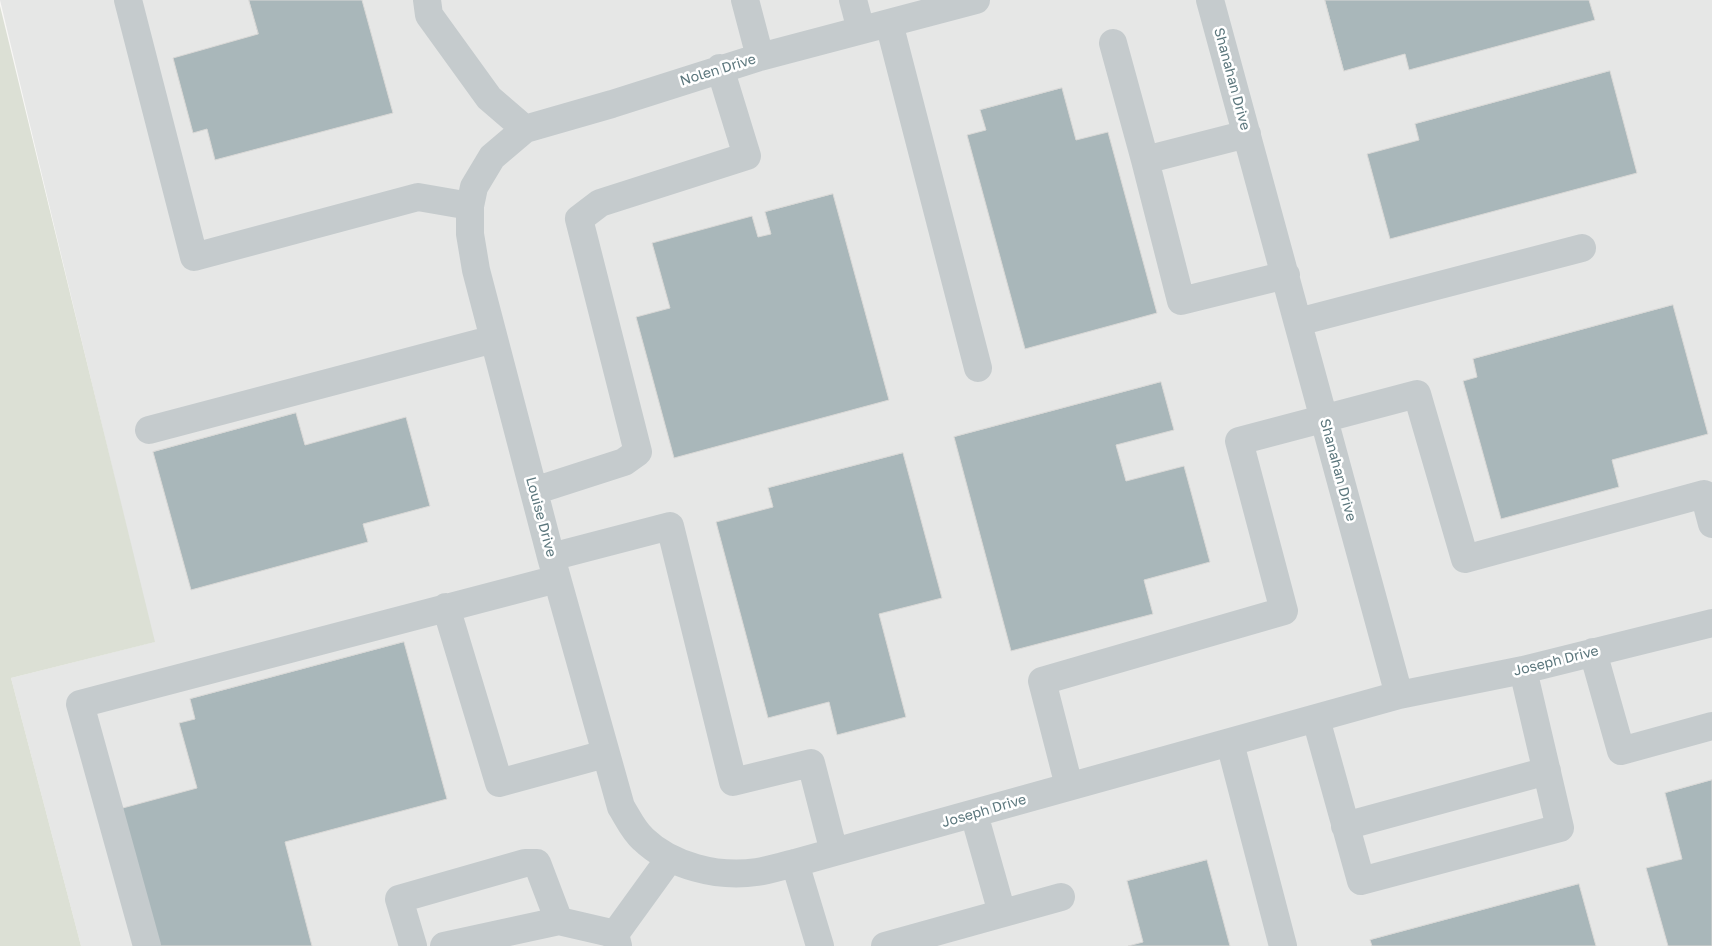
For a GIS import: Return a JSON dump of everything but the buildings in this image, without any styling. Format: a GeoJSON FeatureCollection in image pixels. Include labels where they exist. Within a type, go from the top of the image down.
{"type":"FeatureCollection","features":[{"type":"Feature","properties":{"kind":"street"},"geometry":{"type":"LineString","coordinates":[[128,0],[194,257],[418,197],[470,206]]}},
{"type":"Feature","properties":{"kind":"street"},"geometry":{"type":"LineString","coordinates":[[427,0],[430,15],[489,98],[525,129]]}},
{"type":"Feature","properties":{"kind":"street"},"geometry":{"type":"LineString","coordinates":[[745,0],[760,57]]}},
{"type":"Feature","properties":{"kind":"street"},"geometry":{"type":"LineString","coordinates":[[853,0],[861,30]]}},
{"type":"Feature","properties":{"kind":"street","name":"Nolen Drive"},"geometry":{"type":"LineString","coordinates":[[480,176],[492,157],[525,129],[612,104],[720,68],[976,0]]}},
{"type":"Feature","properties":{"kind":"street","name":"Shanahan Drive"},"geometry":{"type":"LineString","coordinates":[[1210,0],[1248,134],[1398,695]]}},
{"type":"Feature","properties":{"kind":"street"},"geometry":{"type":"LineString","coordinates":[[888,23],[978,368]]}},
{"type":"Feature","properties":{"kind":"street"},"geometry":{"type":"LineString","coordinates":[[1113,43],[1181,301],[1286,275]]}},
{"type":"Feature","properties":{"kind":"street"},"geometry":{"type":"LineString","coordinates":[[534,491],[624,462],[638,452],[579,219],[600,203],[747,156],[720,68]]}},
{"type":"Feature","properties":{"kind":"street"},"geometry":{"type":"LineString","coordinates":[[1144,160],[1248,134]]}},
{"type":"Feature","properties":{"kind":"street","name":"Louise Drive"},"geometry":{"type":"LineString","coordinates":[[480,176],[474,187],[470,206],[470,234],[476,270],[554,568],[621,807],[632,826],[662,853]]}},
{"type":"Feature","properties":{"kind":"street"},"geometry":{"type":"LineString","coordinates":[[1298,322],[1582,248]]}},
{"type":"Feature","properties":{"kind":"street"},"geometry":{"type":"LineString","coordinates":[[149,430],[494,339]]}},
{"type":"Feature","properties":{"kind":"street"},"geometry":{"type":"LineString","coordinates":[[1069,786],[1042,681],[1284,611],[1239,441],[1417,394],[1465,559],[1704,494],[1712,524]]}},
{"type":"Feature","properties":{"kind":"street"},"geometry":{"type":"LineString","coordinates":[[147,946],[80,704],[446,607],[670,526],[733,782],[811,763],[834,852]]}},
{"type":"Feature","properties":{"kind":"street"},"geometry":{"type":"LineString","coordinates":[[446,607],[499,782],[605,754]]}},
{"type":"Feature","properties":{"kind":"street","name":"Joseph Drive"},"geometry":{"type":"LineString","coordinates":[[1398,695],[1523,670],[1712,622]]}},
{"type":"Feature","properties":{"kind":"street"},"geometry":{"type":"LineString","coordinates":[[1594,652],[1621,751],[1712,726]]}},
{"type":"Feature","properties":{"kind":"street"},"geometry":{"type":"LineString","coordinates":[[1398,695],[1316,719],[1361,881],[1560,828],[1523,670]]}},
{"type":"Feature","properties":{"kind":"street","name":"Joseph Drive"},"geometry":{"type":"LineString","coordinates":[[662,853],[705,870],[734,874],[757,872],[1316,719]]}},
{"type":"Feature","properties":{"kind":"street"},"geometry":{"type":"LineString","coordinates":[[1230,743],[1283,946]]}},
{"type":"Feature","properties":{"kind":"street"},"geometry":{"type":"LineString","coordinates":[[1346,826],[1547,771]]}},
{"type":"Feature","properties":{"kind":"street"},"geometry":{"type":"LineString","coordinates":[[974,814],[1002,913]]}},
{"type":"Feature","properties":{"kind":"street"},"geometry":{"type":"LineString","coordinates":[[444,946],[559,921],[617,940],[662,853]]}},
{"type":"Feature","properties":{"kind":"street"},"geometry":{"type":"LineString","coordinates":[[413,946],[399,899],[525,863],[537,863],[559,921]]}},
{"type":"Feature","properties":{"kind":"street"},"geometry":{"type":"LineString","coordinates":[[794,863],[820,946]]}},
{"type":"Feature","properties":{"kind":"street"},"geometry":{"type":"LineString","coordinates":[[884,946],[1061,897]]}},
{"type":"Feature","properties":{"kind":"shaded area"},"geometry":{"type":"Polygon","coordinates":[[[0,0],[1712,0],[1712,946],[81,946],[11,678],[154,642],[0,0]]]}},
{"type":"Feature","properties":{"kind":"shaded area"},"geometry":{"type":"Polygon","coordinates":[[[0,6],[155,642],[11,678],[81,946],[0,946],[0,6]]]}}]}
